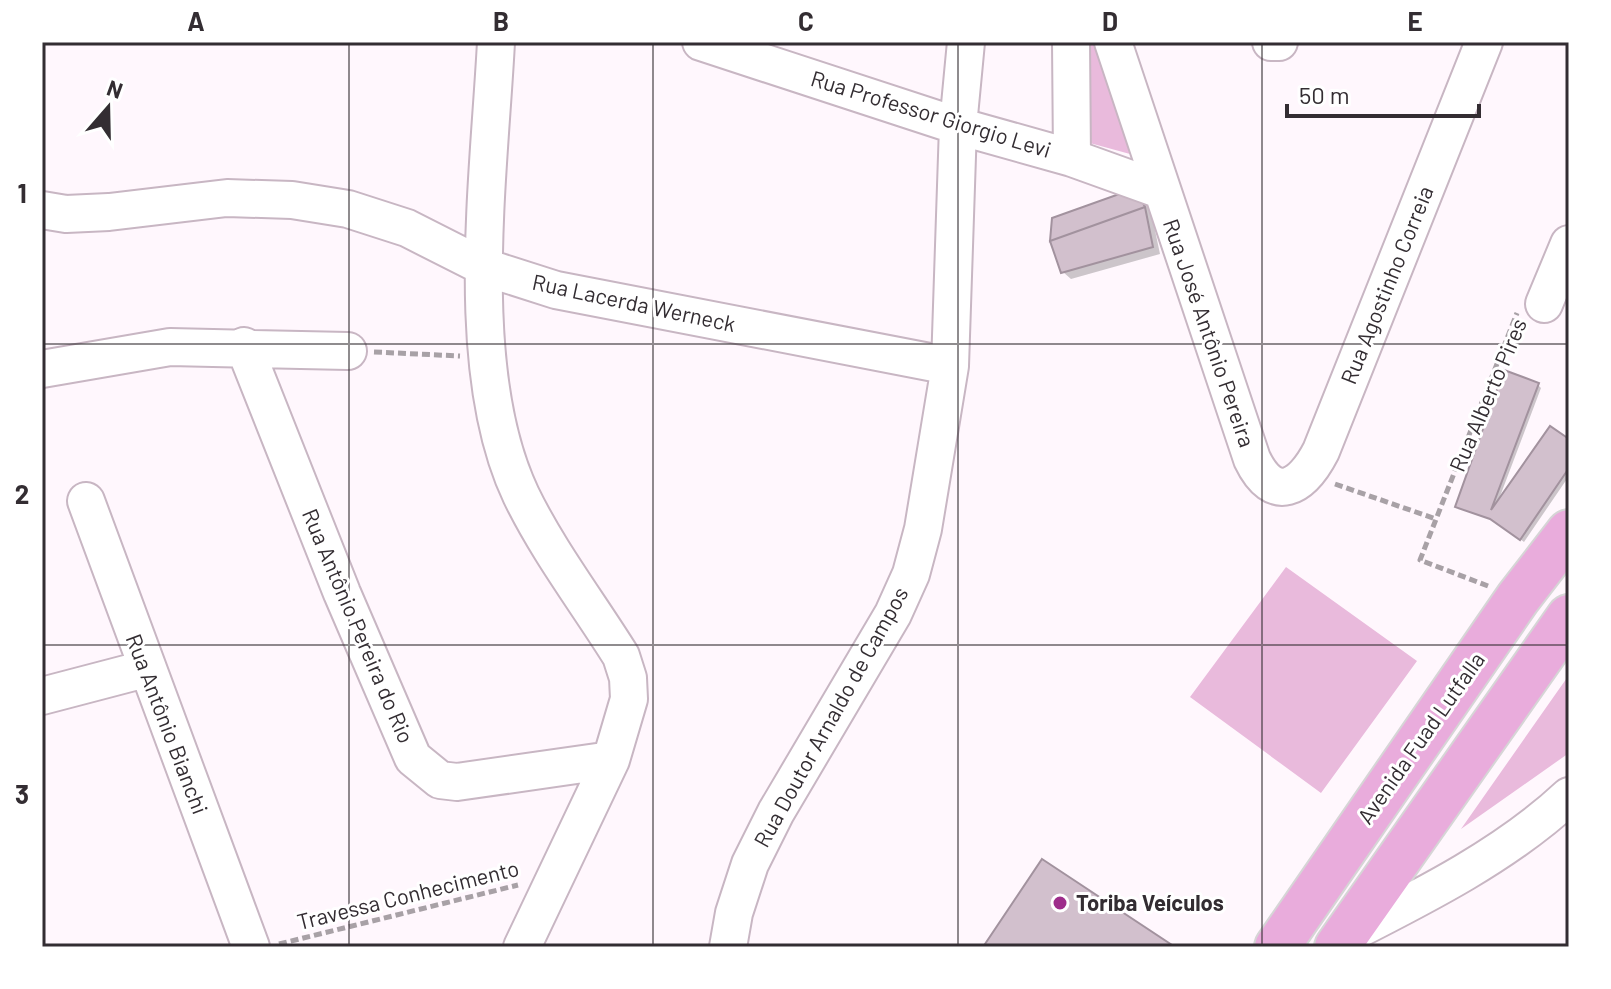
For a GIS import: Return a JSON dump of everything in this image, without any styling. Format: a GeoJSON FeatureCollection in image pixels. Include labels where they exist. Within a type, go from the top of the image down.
{"type":"FeatureCollection","features":[{"type":"Feature","properties":{"kind":"main road","name":"Avenida Fuad Lutfalla"},"geometry":{"type":"LineString","coordinates":[[1277,947],[1518,598],[1569,532]]}},
{"type":"Feature","properties":{"kind":"main road"},"geometry":{"type":"LineString","coordinates":[[1341,942],[1569,617]]}},
{"type":"Feature","properties":{"kind":"street"},"geometry":{"type":"LineString","coordinates":[[496,42],[484,267],[489,358],[499,426],[521,493],[621,656],[628,678],[629,699],[611,760],[522,947]]}},
{"type":"Feature","properties":{"kind":"street","name":"Rua Professor Giorgio Levi"},"geometry":{"type":"LineString","coordinates":[[701,42],[752,50],[958,126],[1072,158],[1161,190]]}},
{"type":"Feature","properties":{"kind":"street","name":"Rua Doutor Arnaldo de Campos"},"geometry":{"type":"LineString","coordinates":[[731,930],[750,864],[893,614],[911,574],[923,529],[950,366],[958,126],[966,42]]}},
{"type":"Feature","properties":{"kind":"street"},"geometry":{"type":"LineString","coordinates":[[1071,42],[1072,158]]}},
{"type":"Feature","properties":{"kind":"street","name":"Rua José Antônio Pereira"},"geometry":{"type":"LineString","coordinates":[[1113,42],[1224,381],[1259,474],[1270,483],[1284,486],[1309,475]]}},
{"type":"Feature","properties":{"kind":"street"},"geometry":{"type":"LineString","coordinates":[[1271,42],[1279,42]]}},
{"type":"Feature","properties":{"kind":"street","name":"Rua Agostinho Correia"},"geometry":{"type":"LineString","coordinates":[[1309,475],[1484,42]]}},
{"type":"Feature","properties":{"kind":"street","name":"Rua Lacerda Werneck"},"geometry":{"type":"LineString","coordinates":[[42,210],[66,214],[109,212],[227,198],[292,200],[348,209],[407,228],[484,267],[556,290],[950,366]]}},
{"type":"Feature","properties":{"kind":"street","name":"Rua Alberto Pires"},"geometry":{"type":"LineString","coordinates":[[1544,304],[1569,244]]}},
{"type":"Feature","properties":{"kind":"street"},"geometry":{"type":"LineString","coordinates":[[42,369],[170,347],[244,346],[348,351]]}},
{"type":"Feature","properties":{"kind":"street","name":"Rua Antônio Pereira do Rio"},"geometry":{"type":"LineString","coordinates":[[244,346],[342,593],[413,758],[440,780],[457,782],[611,760]]}},
{"type":"Feature","properties":{"kind":"street","name":"Rua Antônio Bianchi"},"geometry":{"type":"LineString","coordinates":[[86,501],[145,669],[251,947]]}},
{"type":"Feature","properties":{"kind":"street"},"geometry":{"type":"LineString","coordinates":[[42,696],[145,669]]}},
{"type":"Feature","properties":{"kind":"street"},"geometry":{"type":"LineString","coordinates":[[1341,942],[1562,813]]}},
{"type":"Feature","properties":{"kind":"path","name":"Rua Alberto Pires"},"geometry":{"type":"LineString","coordinates":[[1518,598],[1420,560],[1518,312],[1544,304]]}},
{"type":"Feature","properties":{"kind":"path"},"geometry":{"type":"LineString","coordinates":[[348,351],[489,358]]}},
{"type":"Feature","properties":{"kind":"path"},"geometry":{"type":"LineString","coordinates":[[1309,475],[1436,519]]}},
{"type":"Feature","properties":{"kind":"path","name":"Travessa Conhecimento"},"geometry":{"type":"LineString","coordinates":[[266,947],[558,875]]}},
{"type":"Feature","properties":{"kind":"shaded area"},"geometry":{"type":"Polygon","coordinates":[[[1077,42],[1108,42],[1141,157],[1086,142],[1077,42]]]}},
{"type":"Feature","properties":{"kind":"shaded area"},"geometry":{"type":"Polygon","coordinates":[[[1286,567],[1417,661],[1321,793],[1190,697],[1286,567]]]}},
{"type":"Feature","properties":{"kind":"shaded area"},"geometry":{"type":"Polygon","coordinates":[[[1569,675],[1569,753],[1461,829],[1557,692],[1569,675]]]}},
{"type":"Feature","properties":{"kind":"building"},"geometry":{"type":"Polygon","coordinates":[[[1136,188],[1145,207],[1050,241],[1052,218],[1136,188]]]}},
{"type":"Feature","properties":{"kind":"building"},"geometry":{"type":"Polygon","coordinates":[[[1145,207],[1153,247],[1061,273],[1050,241],[1145,207]]]}},
{"type":"Feature","properties":{"kind":"building"},"geometry":{"type":"Polygon","coordinates":[[[1504,370],[1539,383],[1491,510],[1550,426],[1569,439],[1569,468],[1520,540],[1490,519],[1455,507],[1504,370]]]}},
{"type":"Feature","properties":{"kind":"building","name":"Toriba Veículos"},"geometry":{"type":"Polygon","coordinates":[[[1042,859],[1175,947],[983,947],[1042,859]]]}},
{"type":"Feature","properties":{"kind":"place","name":"Toriba Veículos"},"geometry":{"type":"Point","coordinates":[1060,903]}}]}
